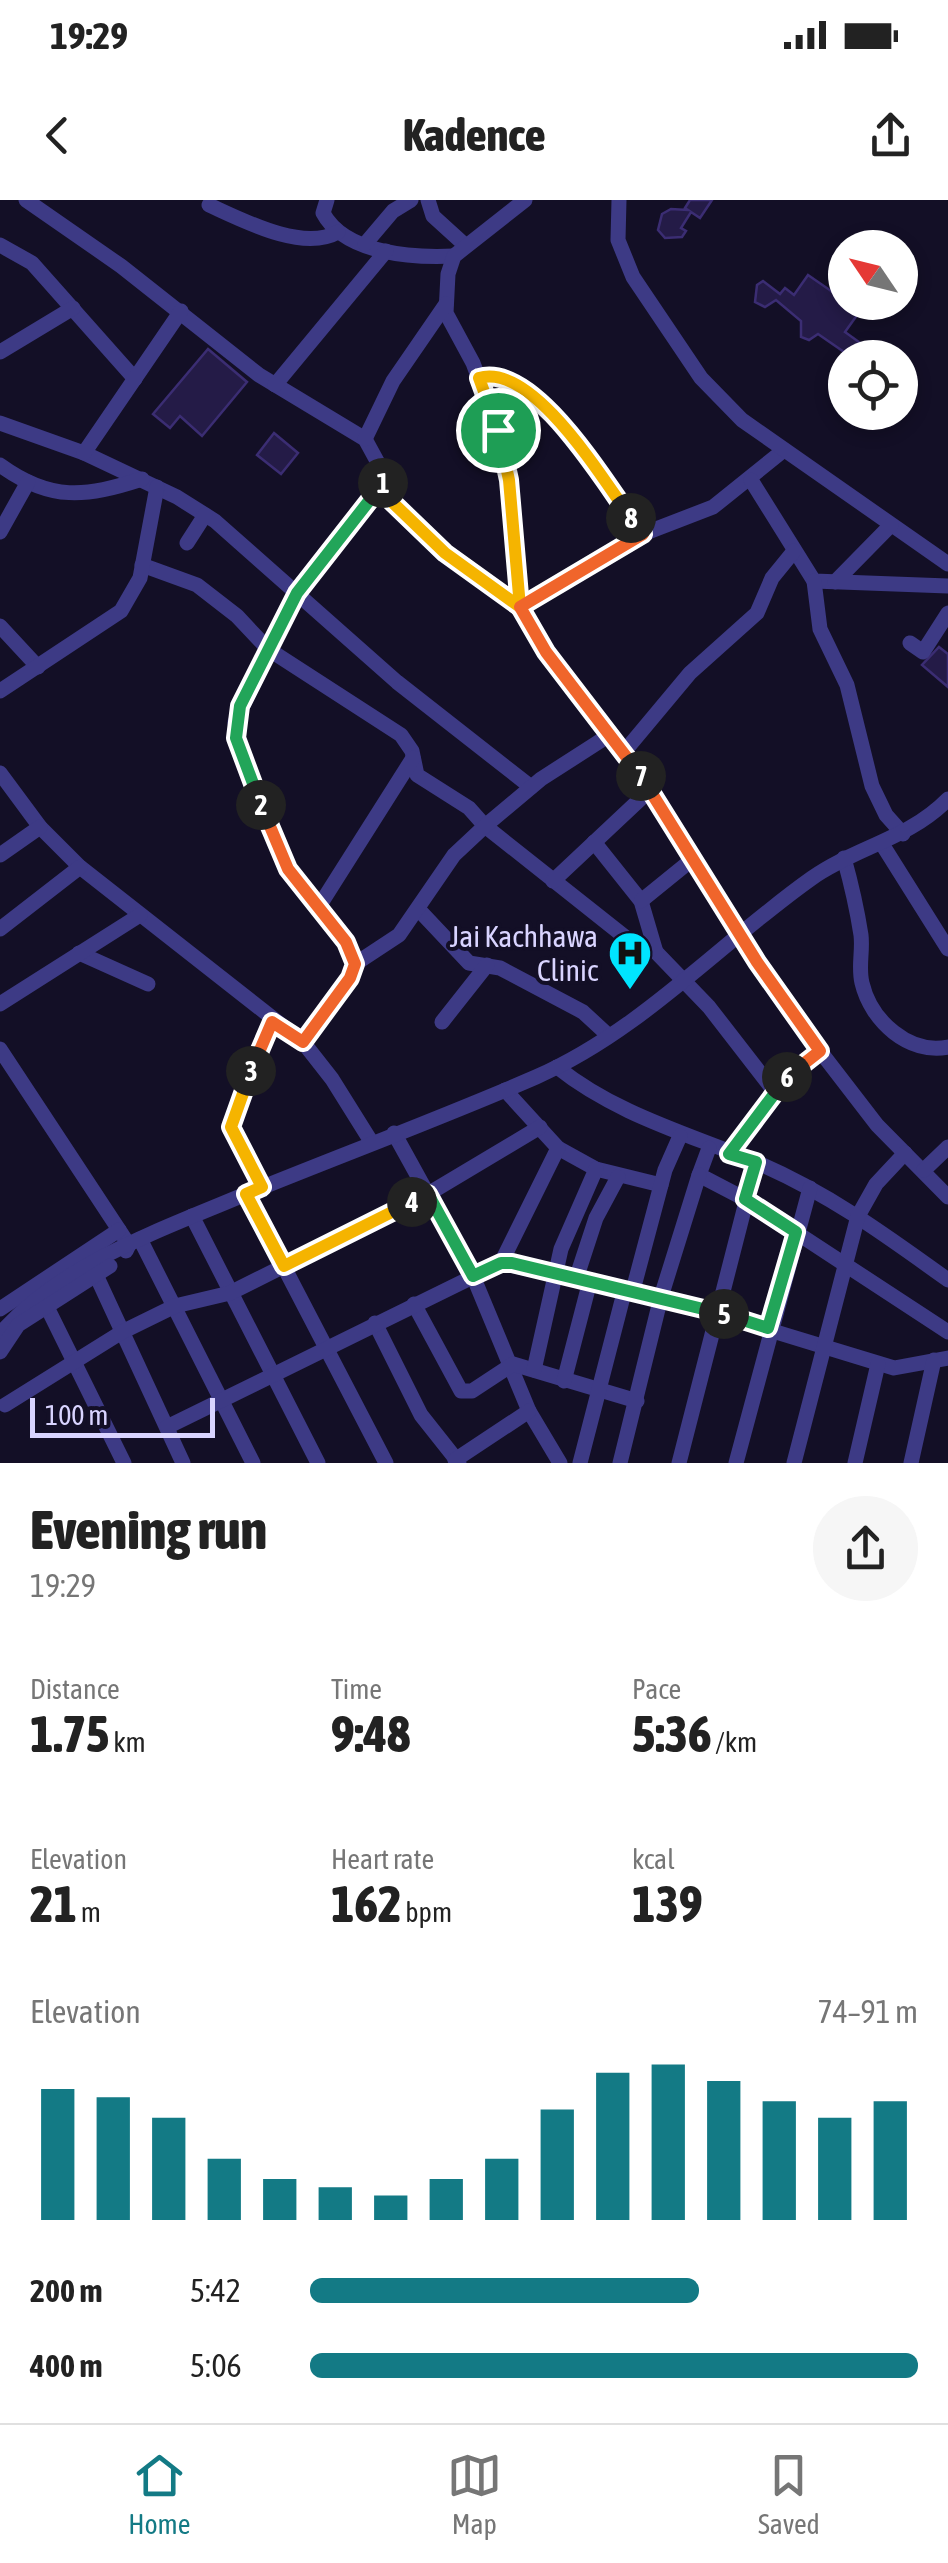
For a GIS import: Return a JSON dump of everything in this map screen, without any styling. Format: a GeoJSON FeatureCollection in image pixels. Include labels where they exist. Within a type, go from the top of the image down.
{"type":"FeatureCollection","features":[{"type":"Feature","properties":{"kind":"street"},"geometry":{"type":"LineString","coordinates":[[26,200],[180,311],[274,385],[365,439],[390,500],[487,586],[520,607]]}},
{"type":"Feature","properties":{"kind":"street"},"geometry":{"type":"LineString","coordinates":[[327,200],[322,213],[338,232],[414,258],[460,251],[526,200]]}},
{"type":"Feature","properties":{"kind":"street"},"geometry":{"type":"LineString","coordinates":[[365,244],[393,211],[411,200]]}},
{"type":"Feature","properties":{"kind":"street"},"geometry":{"type":"LineString","coordinates":[[428,200],[434,216],[460,251]]}},
{"type":"Feature","properties":{"kind":"street"},"geometry":{"type":"LineString","coordinates":[[619,200],[618,240],[633,277],[702,378],[742,420],[948,564]]}},
{"type":"Feature","properties":{"kind":"street"},"geometry":{"type":"LineString","coordinates":[[209,205],[252,225],[311,240],[338,232]]}},
{"type":"Feature","properties":{"kind":"street"},"geometry":{"type":"LineString","coordinates":[[0,248],[20,254],[134,379]]}},
{"type":"Feature","properties":{"kind":"street"},"geometry":{"type":"LineString","coordinates":[[274,385],[386,251]]}},
{"type":"Feature","properties":{"kind":"street"},"geometry":{"type":"LineString","coordinates":[[365,439],[394,382],[446,304],[460,251]]}},
{"type":"Feature","properties":{"kind":"street"},"geometry":{"type":"LineString","coordinates":[[446,304],[449,324],[479,378],[498,430],[509,480],[520,607],[546,652],[650,789],[741,936],[820,1051],[877,1124],[948,1197]]}},
{"type":"Feature","properties":{"kind":"street"},"geometry":{"type":"LineString","coordinates":[[0,352],[73,308]]}},
{"type":"Feature","properties":{"kind":"street"},"geometry":{"type":"LineString","coordinates":[[84,453],[180,311]]}},
{"type":"Feature","properties":{"kind":"street"},"geometry":{"type":"LineString","coordinates":[[479,378],[495,375],[529,392],[554,416],[643,534]]}},
{"type":"Feature","properties":{"kind":"street"},"geometry":{"type":"LineString","coordinates":[[0,423],[84,453],[158,487],[205,515],[397,682],[531,787]]}},
{"type":"Feature","properties":{"kind":"street"},"geometry":{"type":"LineString","coordinates":[[520,607],[643,534],[713,507],[784,450]]}},
{"type":"Feature","properties":{"kind":"street"},"geometry":{"type":"LineString","coordinates":[[0,464],[28,482],[77,496],[142,480]]}},
{"type":"Feature","properties":{"kind":"street"},"geometry":{"type":"LineString","coordinates":[[751,480],[814,581],[820,629],[847,686],[872,786],[886,815],[903,834]]}},
{"type":"Feature","properties":{"kind":"street"},"geometry":{"type":"LineString","coordinates":[[355,964],[346,942],[288,869],[236,738],[240,706],[297,593],[385,481]]}},
{"type":"Feature","properties":{"kind":"street"},"geometry":{"type":"LineString","coordinates":[[0,532],[28,482]]}},
{"type":"Feature","properties":{"kind":"street"},"geometry":{"type":"LineString","coordinates":[[0,691],[121,612],[142,566],[158,487]]}},
{"type":"Feature","properties":{"kind":"street"},"geometry":{"type":"LineString","coordinates":[[187,543],[205,515]]}},
{"type":"Feature","properties":{"kind":"street"},"geometry":{"type":"LineString","coordinates":[[835,582],[891,525]]}},
{"type":"Feature","properties":{"kind":"street"},"geometry":{"type":"LineString","coordinates":[[624,752],[690,673],[757,613],[772,578],[794,551]]}},
{"type":"Feature","properties":{"kind":"street"},"geometry":{"type":"LineString","coordinates":[[142,566],[197,585],[236,616],[268,649],[401,735],[417,775],[468,808],[484,826],[624,937],[656,952],[684,980],[774,1092]]}},
{"type":"Feature","properties":{"kind":"street"},"geometry":{"type":"LineString","coordinates":[[814,581],[948,586]]}},
{"type":"Feature","properties":{"kind":"street"},"geometry":{"type":"LineString","coordinates":[[910,643],[922,652],[948,613]]}},
{"type":"Feature","properties":{"kind":"street"},"geometry":{"type":"LineString","coordinates":[[0,626],[38,667]]}},
{"type":"Feature","properties":{"kind":"street"},"geometry":{"type":"LineString","coordinates":[[303,1042],[350,978],[355,964],[399,935],[454,855],[531,787],[610,734]]}},
{"type":"Feature","properties":{"kind":"street"},"geometry":{"type":"LineString","coordinates":[[318,908],[413,758]]}},
{"type":"Feature","properties":{"kind":"street"},"geometry":{"type":"LineString","coordinates":[[0,773],[40,827],[80,868],[272,1022],[303,1042],[332,1079],[372,1143]]}},
{"type":"Feature","properties":{"kind":"street"},"geometry":{"type":"LineString","coordinates":[[553,881],[650,789]]}},
{"type":"Feature","properties":{"kind":"street"},"geometry":{"type":"LineString","coordinates":[[0,1334],[34,1300],[134,1242],[557,1067],[609,1036],[810,879],[844,858],[903,834],[948,800]]}},
{"type":"Feature","properties":{"kind":"street"},"geometry":{"type":"LineString","coordinates":[[0,855],[40,827]]}},
{"type":"Feature","properties":{"kind":"street"},"geometry":{"type":"LineString","coordinates":[[594,842],[640,901],[656,952]]}},
{"type":"Feature","properties":{"kind":"street"},"geometry":{"type":"LineString","coordinates":[[882,844],[948,949]]}},
{"type":"Feature","properties":{"kind":"street"},"geometry":{"type":"LineString","coordinates":[[640,901],[694,858]]}},
{"type":"Feature","properties":{"kind":"street"},"geometry":{"type":"LineString","coordinates":[[844,858],[860,932],[865,994],[908,1043],[922,1049],[948,1046]]}},
{"type":"Feature","properties":{"kind":"street"},"geometry":{"type":"LineString","coordinates":[[0,929],[80,868]]}},
{"type":"Feature","properties":{"kind":"street"},"geometry":{"type":"LineString","coordinates":[[419,910],[469,963],[487,965],[583,1012],[609,1036]]}},
{"type":"Feature","properties":{"kind":"street"},"geometry":{"type":"LineString","coordinates":[[0,1004],[140,915]]}},
{"type":"Feature","properties":{"kind":"street"},"geometry":{"type":"LineString","coordinates":[[78,952],[148,984]]}},
{"type":"Feature","properties":{"kind":"street"},"geometry":{"type":"LineString","coordinates":[[442,1022],[487,965]]}},
{"type":"Feature","properties":{"kind":"street"},"geometry":{"type":"LineString","coordinates":[[262,1187],[231,1127],[272,1022]]}},
{"type":"Feature","properties":{"kind":"street"},"geometry":{"type":"LineString","coordinates":[[0,1050],[119,1230],[134,1242],[175,1306],[253,1463]]}},
{"type":"Feature","properties":{"kind":"street"},"geometry":{"type":"LineString","coordinates":[[729,1154],[774,1092],[820,1051]]}},
{"type":"Feature","properties":{"kind":"street"},"geometry":{"type":"LineString","coordinates":[[557,1067],[590,1090],[680,1136],[756,1162],[810,1188],[858,1216],[948,1280]]}},
{"type":"Feature","properties":{"kind":"street"},"geometry":{"type":"LineString","coordinates":[[505,1090],[558,1148],[596,1170],[661,1185]]}},
{"type":"Feature","properties":{"kind":"street"},"geometry":{"type":"LineString","coordinates":[[5,1405],[122,1332],[175,1306],[230,1293],[428,1194],[540,1127]]}},
{"type":"Feature","properties":{"kind":"street"},"geometry":{"type":"LineString","coordinates":[[394,1133],[473,1276],[529,1410],[556,1456],[538,1463]]}},
{"type":"Feature","properties":{"kind":"street"},"geometry":{"type":"LineString","coordinates":[[580,1463],[661,1185],[680,1136]]}},
{"type":"Feature","properties":{"kind":"street"},"geometry":{"type":"LineString","coordinates":[[924,1170],[948,1147]]}},
{"type":"Feature","properties":{"kind":"street"},"geometry":{"type":"LineString","coordinates":[[501,1263],[558,1148]]}},
{"type":"Feature","properties":{"kind":"street"},"geometry":{"type":"LineString","coordinates":[[620,1463],[661,1296],[709,1148]]}},
{"type":"Feature","properties":{"kind":"street"},"geometry":{"type":"LineString","coordinates":[[794,1463],[858,1216],[876,1184],[905,1152]]}},
{"type":"Feature","properties":{"kind":"street"},"geometry":{"type":"LineString","coordinates":[[679,1463],[756,1162]]}},
{"type":"Feature","properties":{"kind":"street"},"geometry":{"type":"LineString","coordinates":[[534,1370],[566,1232],[596,1170]]}},
{"type":"Feature","properties":{"kind":"street"},"geometry":{"type":"LineString","coordinates":[[700,1175],[745,1199],[948,1332]]}},
{"type":"Feature","properties":{"kind":"street"},"geometry":{"type":"LineString","coordinates":[[564,1381],[596,1218],[618,1176]]}},
{"type":"Feature","properties":{"kind":"street"},"geometry":{"type":"LineString","coordinates":[[736,1463],[768,1328],[810,1188]]}},
{"type":"Feature","properties":{"kind":"street"},"geometry":{"type":"LineString","coordinates":[[246,1194],[386,1463]]}},
{"type":"Feature","properties":{"kind":"street"},"geometry":{"type":"LineString","coordinates":[[192,1216],[318,1463]]}},
{"type":"Feature","properties":{"kind":"street"},"geometry":{"type":"LineString","coordinates":[[0,1310],[119,1230]]}},
{"type":"Feature","properties":{"kind":"street"},"geometry":{"type":"LineString","coordinates":[[0,1352],[18,1325],[123,1257],[134,1242]]}},
{"type":"Feature","properties":{"kind":"street"},"geometry":{"type":"LineString","coordinates":[[167,1427],[501,1263],[661,1296],[878,1364],[904,1369],[941,1359]]}},
{"type":"Feature","properties":{"kind":"street"},"geometry":{"type":"LineString","coordinates":[[96,1275],[183,1463]]}},
{"type":"Feature","properties":{"kind":"street"},"geometry":{"type":"LineString","coordinates":[[414,1304],[461,1391],[472,1390],[513,1364],[637,1401]]}},
{"type":"Feature","properties":{"kind":"street"},"geometry":{"type":"LineString","coordinates":[[47,1307],[124,1463]]}},
{"type":"Feature","properties":{"kind":"street"},"geometry":{"type":"LineString","coordinates":[[375,1324],[421,1415],[457,1462],[529,1410]]}},
{"type":"Feature","properties":{"kind":"street"},"geometry":{"type":"LineString","coordinates":[[911,1463],[941,1359]]}},
{"type":"Feature","properties":{"kind":"street"},"geometry":{"type":"LineString","coordinates":[[854,1463],[878,1364]]}},
{"type":"Feature","properties":{"kind":"building"},"geometry":{"type":"Polygon","coordinates":[[[690,200],[712,200],[700,218],[691,212],[681,228],[686,231],[682,237],[665,238],[658,230],[662,214],[671,209],[688,210],[685,208],[690,200]]]}},
{"type":"Feature","properties":{"kind":"building"},"geometry":{"type":"Polygon","coordinates":[[[808,275],[828,289],[828,320],[854,320],[845,332],[856,340],[828,341],[818,334],[809,340],[801,337],[801,321],[776,300],[765,307],[755,302],[757,285],[763,281],[780,294],[785,288],[794,295],[808,275]]]}},
{"type":"Feature","properties":{"kind":"building"},"geometry":{"type":"Polygon","coordinates":[[[208,349],[247,382],[202,436],[180,416],[170,428],[153,414],[208,349]]]}},
{"type":"Feature","properties":{"kind":"building"},"geometry":{"type":"Polygon","coordinates":[[[274,433],[298,453],[281,474],[257,455],[274,433]]]}},
{"type":"Feature","properties":{"kind":"building"},"geometry":{"type":"Polygon","coordinates":[[[939,647],[948,654],[948,687],[922,665],[939,647]]]}},
{"type":"Feature","properties":{"kind":"place","name":"Jai Kachhawa Clinic"},"geometry":{"type":"Point","coordinates":[630,991]}},
{"type":"Feature","properties":{"kind":"route"},"geometry":{"type":"LineString","coordinates":[[498,430],[479,378],[495,375],[529,392],[554,416],[643,534],[559,588],[520,607],[546,652],[650,789],[757,962],[820,1051],[783,1080],[729,1154],[756,1162],[745,1199],[796,1232],[768,1328],[661,1296],[512,1263],[501,1263],[473,1276],[428,1194],[284,1266],[246,1194],[262,1187],[231,1127],[239,1098],[272,1022],[303,1042],[350,978],[355,964],[346,942],[288,869],[274,839],[236,738],[240,706],[297,593],[385,481],[390,500],[422,532],[466,570],[520,607],[520,572],[509,480],[498,430]]}}]}
